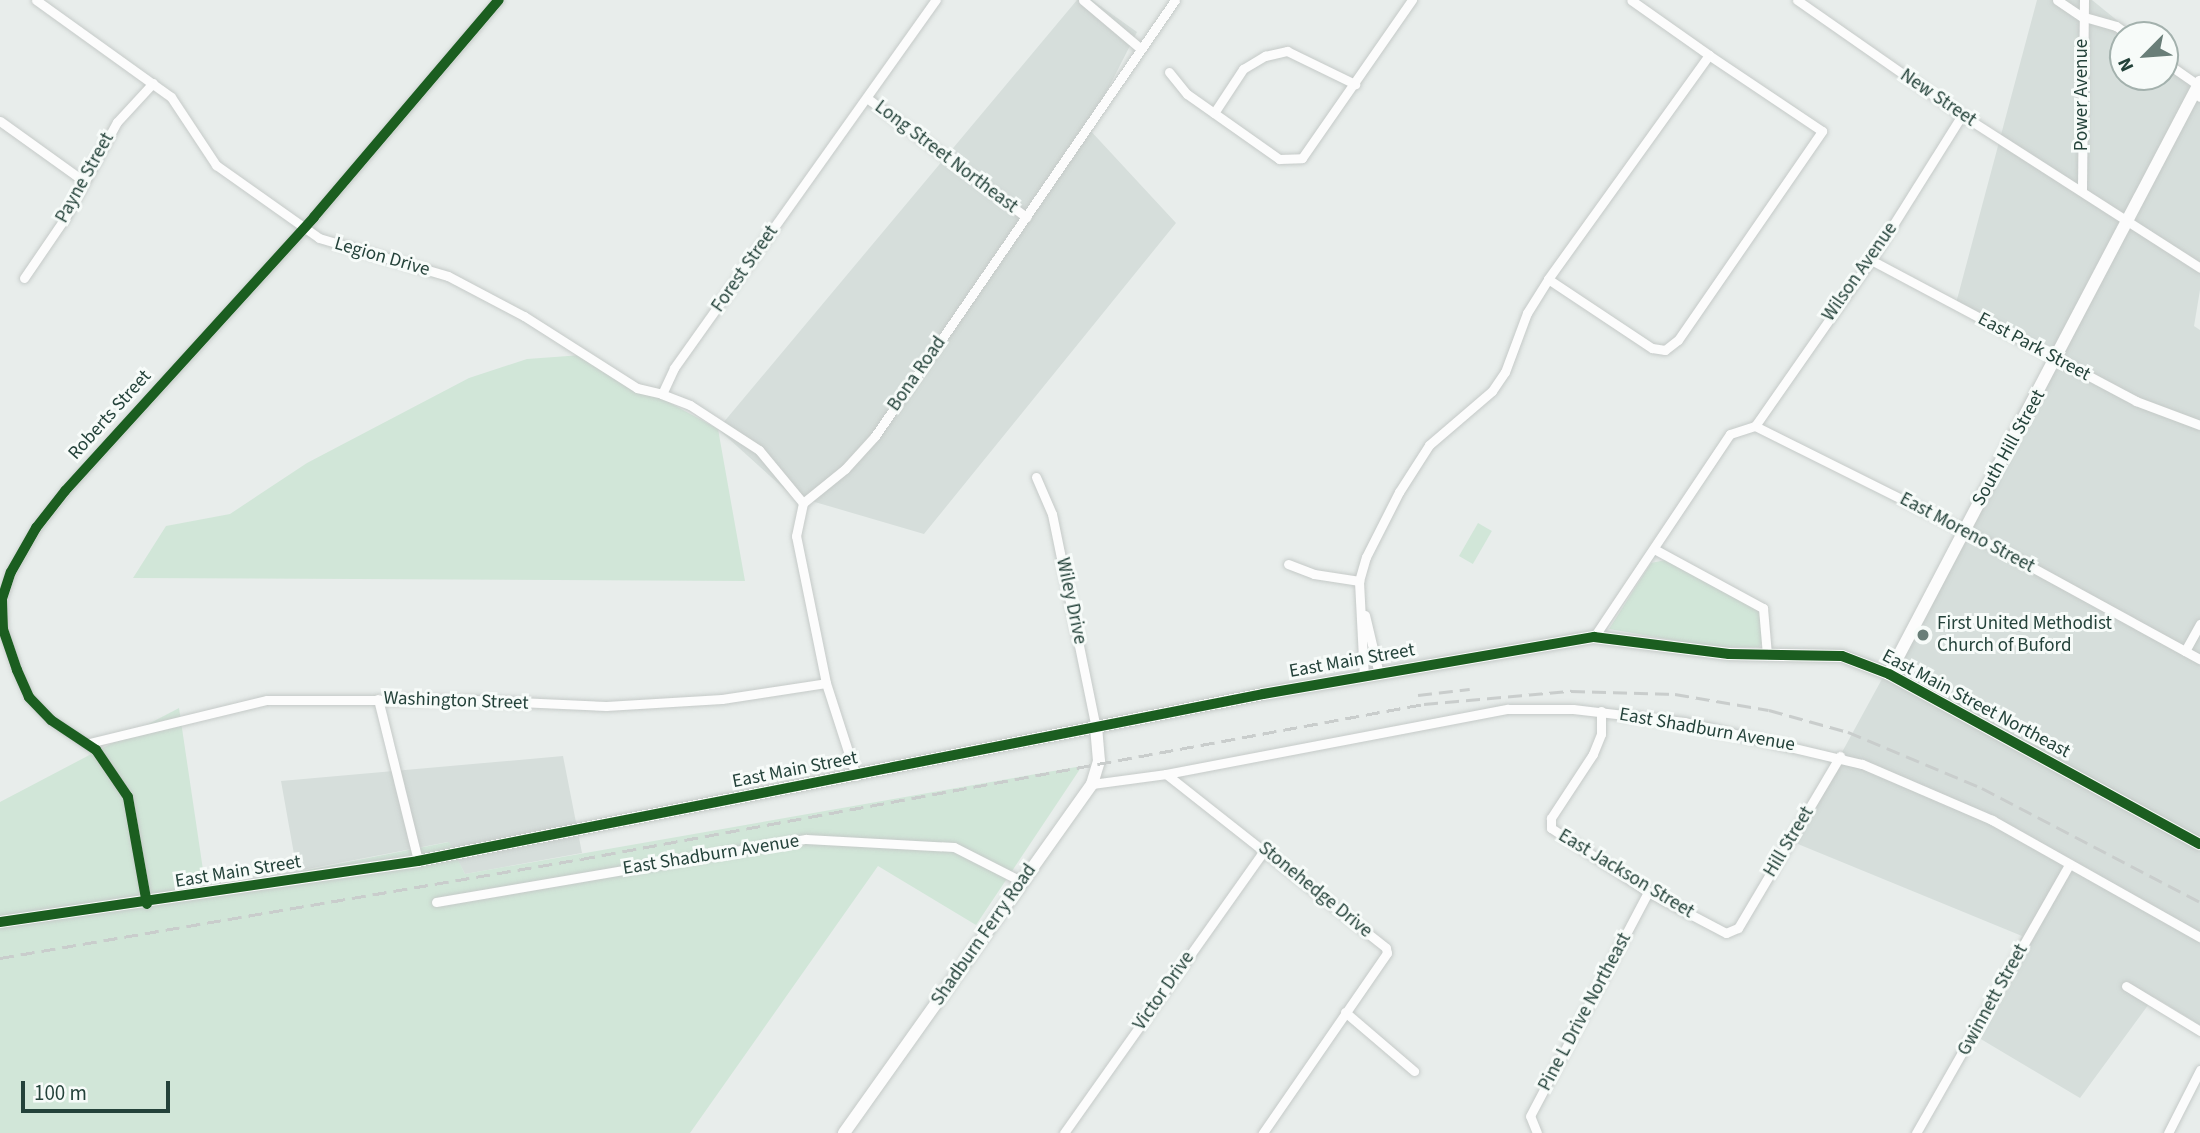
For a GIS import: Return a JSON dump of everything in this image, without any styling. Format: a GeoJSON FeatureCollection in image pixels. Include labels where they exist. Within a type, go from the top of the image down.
{"type":"FeatureCollection","features":[{"type":"Feature","properties":{"kind":"street","name":"Legion Drive"},"geometry":{"type":"LineString","coordinates":[[36,0],[170,97],[216,165],[304,227],[340,246],[448,276],[524,316],[637,388],[662,394]]}},
{"type":"Feature","properties":{"kind":"street","name":"Roberts Street"},"geometry":{"type":"LineString","coordinates":[[147,904],[134,814],[114,773],[89,743],[51,720],[29,697],[17,670],[3,628],[2,599],[11,572],[36,528],[65,491],[304,227],[499,0]]}},
{"type":"Feature","properties":{"kind":"street","name":"Forest Street"},"geometry":{"type":"LineString","coordinates":[[662,394],[674,368],[936,0]]}},
{"type":"Feature","properties":{"kind":"street"},"geometry":{"type":"LineString","coordinates":[[1083,0],[1141,49]]}},
{"type":"Feature","properties":{"kind":"street","name":"Bona Road"},"geometry":{"type":"LineString","coordinates":[[803,503],[845,469],[874,436],[1175,0]]}},
{"type":"Feature","properties":{"kind":"street"},"geometry":{"type":"LineString","coordinates":[[1168,72],[1187,94],[1279,159],[1302,159],[1412,0]]}},
{"type":"Feature","properties":{"kind":"street"},"geometry":{"type":"LineString","coordinates":[[1548,279],[1652,348],[1665,350],[1693,319],[1822,131],[1631,0]]}},
{"type":"Feature","properties":{"kind":"street","name":"New Street"},"geometry":{"type":"LineString","coordinates":[[1797,0],[1962,115],[2082,190]]}},
{"type":"Feature","properties":{"kind":"street"},"geometry":{"type":"LineString","coordinates":[[2057,0],[2081,16],[2109,24]]}},
{"type":"Feature","properties":{"kind":"street","name":"Power Avenue"},"geometry":{"type":"LineString","coordinates":[[2082,190],[2081,16],[2084,0]]}},
{"type":"Feature","properties":{"kind":"street"},"geometry":{"type":"LineString","coordinates":[[1214,113],[1243,69],[1287,51],[1355,84]]}},
{"type":"Feature","properties":{"kind":"street"},"geometry":{"type":"LineString","coordinates":[[1364,677],[1359,581],[1399,492],[1437,436],[1492,391],[1505,372],[1527,313],[1548,279],[1709,55]]}},
{"type":"Feature","properties":{"kind":"street"},"geometry":{"type":"LineString","coordinates":[[2179,73],[2199,88]]}},
{"type":"Feature","properties":{"kind":"street","name":"Payne Street"},"geometry":{"type":"LineString","coordinates":[[24,278],[65,218],[82,180],[117,122],[153,83]]}},
{"type":"Feature","properties":{"kind":"street","name":"South Hill Street"},"geometry":{"type":"LineString","coordinates":[[1889,674],[2199,88]]}},
{"type":"Feature","properties":{"kind":"street","name":"Long Street Northeast"},"geometry":{"type":"LineString","coordinates":[[867,98],[1026,217]]}},
{"type":"Feature","properties":{"kind":"street","name":"Wilson Avenue"},"geometry":{"type":"LineString","coordinates":[[1755,426],[1871,260],[1962,115]]}},
{"type":"Feature","properties":{"kind":"street"},"geometry":{"type":"LineString","coordinates":[[0,121],[82,180]]}},
{"type":"Feature","properties":{"kind":"street"},"geometry":{"type":"LineString","coordinates":[[2082,190],[2200,268]]}},
{"type":"Feature","properties":{"kind":"street","name":"East Park Street"},"geometry":{"type":"LineString","coordinates":[[1871,260],[2136,401],[2200,425]]}},
{"type":"Feature","properties":{"kind":"street"},"geometry":{"type":"LineString","coordinates":[[662,394],[690,405],[759,450],[803,503],[796,536],[826,683],[856,776]]}},
{"type":"Feature","properties":{"kind":"street"},"geometry":{"type":"LineString","coordinates":[[1594,637],[1656,550],[1730,433],[1755,426]]}},
{"type":"Feature","properties":{"kind":"street","name":"East Moreno Street"},"geometry":{"type":"LineString","coordinates":[[1755,426],[1964,530],[2200,659]]}},
{"type":"Feature","properties":{"kind":"street","name":"Wiley Drive"},"geometry":{"type":"LineString","coordinates":[[1036,477],[1052,514],[1096,728]]}},
{"type":"Feature","properties":{"kind":"street"},"geometry":{"type":"LineString","coordinates":[[1656,550],[1763,608],[1767,655]]}},
{"type":"Feature","properties":{"kind":"street"},"geometry":{"type":"LineString","coordinates":[[1287,564],[1314,575],[1359,581]]}},
{"type":"Feature","properties":{"kind":"street"},"geometry":{"type":"LineString","coordinates":[[1361,603],[1379,674]]}},
{"type":"Feature","properties":{"kind":"street"},"geometry":{"type":"LineString","coordinates":[[2185,651],[2200,624]]}},
{"type":"Feature","properties":{"kind":"street","name":"East Main Street"},"geometry":{"type":"LineString","coordinates":[[0,922],[147,904],[418,861],[1379,674],[1594,637]]}},
{"type":"Feature","properties":{"kind":"street","name":"East Main Street Northeast"},"geometry":{"type":"LineString","coordinates":[[1594,637],[1729,654],[1842,656],[1889,674],[2200,844]]}},
{"type":"Feature","properties":{"kind":"street","name":"Washington Street"},"geometry":{"type":"LineString","coordinates":[[89,743],[267,700],[377,699],[606,706],[722,699],[826,683]]}},
{"type":"Feature","properties":{"kind":"street"},"geometry":{"type":"LineString","coordinates":[[377,699],[418,861]]}},
{"type":"Feature","properties":{"kind":"street","name":"East Shadburn Avenue"},"geometry":{"type":"LineString","coordinates":[[1092,784],[1166,774],[1508,709],[1601,711],[1684,722],[1840,756],[1992,820],[2068,866],[2200,937]]}},
{"type":"Feature","properties":{"kind":"street","name":"East Jackson Street"},"geometry":{"type":"LineString","coordinates":[[1601,711],[1601,734],[1593,754],[1550,818],[1551,828],[1648,892],[1726,933],[1738,928]]}},
{"type":"Feature","properties":{"kind":"street","name":"Shadburn Ferry Road"},"geometry":{"type":"LineString","coordinates":[[844,1133],[1092,784],[1099,761],[1096,728]]}},
{"type":"Feature","properties":{"kind":"street","name":"Hill Street"},"geometry":{"type":"LineString","coordinates":[[1738,928],[1840,756]]}},
{"type":"Feature","properties":{"kind":"street","name":"Stonehedge Drive"},"geometry":{"type":"LineString","coordinates":[[1166,774],[1265,849],[1386,948],[1387,953],[1263,1133]]}},
{"type":"Feature","properties":{"kind":"street","name":"East Shadburn Avenue"},"geometry":{"type":"LineString","coordinates":[[436,902],[806,839],[937,844],[972,853],[1021,881]]}},
{"type":"Feature","properties":{"kind":"street","name":"Victor Drive"},"geometry":{"type":"LineString","coordinates":[[1064,1133],[1265,849]]}},
{"type":"Feature","properties":{"kind":"street","name":"Gwinnett Street"},"geometry":{"type":"LineString","coordinates":[[1916,1133],[2068,866]]}},
{"type":"Feature","properties":{"kind":"street","name":"Pine L Drive Northeast"},"geometry":{"type":"LineString","coordinates":[[1536,1133],[1530,1116],[1648,892]]}},
{"type":"Feature","properties":{"kind":"street"},"geometry":{"type":"LineString","coordinates":[[2126,986],[2200,1031]]}},
{"type":"Feature","properties":{"kind":"street"},"geometry":{"type":"LineString","coordinates":[[1345,1012],[1414,1071]]}},
{"type":"Feature","properties":{"kind":"street"},"geometry":{"type":"LineString","coordinates":[[2168,1133],[2200,1070]]}},
{"type":"Feature","properties":{"kind":"shaded area"},"geometry":{"type":"Polygon","coordinates":[[[1077,0],[1092,0],[1137,32],[1088,128],[1176,223],[924,534],[791,495],[718,429],[1077,0]]]}},
{"type":"Feature","properties":{"kind":"shaded area"},"geometry":{"type":"Polygon","coordinates":[[[2037,0],[2092,0],[2118,21],[2109,21],[2109,91],[2179,91],[2179,71],[2200,88],[2200,290],[2194,326],[2200,330],[2200,1025],[2154,997],[2080,1098],[1969,1032],[2022,936],[1793,842],[2061,351],[1955,307],[2037,0]]]}},
{"type":"Feature","properties":{"kind":"shaded area"},"geometry":{"type":"Polygon","coordinates":[[[563,756],[582,853],[465,874],[448,842],[297,871],[281,781],[563,756]]]}},
{"type":"Feature","properties":{"kind":"green space"},"geometry":{"type":"Polygon","coordinates":[[[582,355],[718,429],[745,581],[133,578],[166,526],[230,514],[307,463],[469,378],[527,359],[582,355]]]}},
{"type":"Feature","properties":{"kind":"green space"},"geometry":{"type":"Polygon","coordinates":[[[1478,523],[1492,531],[1473,564],[1459,556],[1478,523]]]}},
{"type":"Feature","properties":{"kind":"green space"},"geometry":{"type":"Polygon","coordinates":[[[1666,560],[1761,611],[1763,641],[1759,647],[1714,647],[1609,629],[1651,563],[1666,560]]]}},
{"type":"Feature","properties":{"kind":"green space"},"geometry":{"type":"Polygon","coordinates":[[[179,708],[206,890],[449,842],[465,874],[1082,766],[976,925],[878,866],[690,1133],[0,1133],[0,802],[179,708]]]}},
{"type":"Feature","properties":{"kind":"railway"},"geometry":{"type":"LineString","coordinates":[[1418,695],[1470,689]]}},
{"type":"Feature","properties":{"kind":"railway"},"geometry":{"type":"LineString","coordinates":[[0,958],[581,859],[1424,704],[1571,691],[1675,694],[1769,710],[1848,732],[1982,788],[2200,902]]}},
{"type":"Feature","properties":{"kind":"cycle path"},"geometry":{"type":"LineString","coordinates":[[147,904],[128,797],[96,750],[51,720],[29,697],[17,670],[3,629],[2,599],[11,572],[36,528],[65,491],[314,217],[499,0]]}},
{"type":"Feature","properties":{"kind":"cycle path"},"geometry":{"type":"LineString","coordinates":[[0,922],[418,861],[1263,694],[1594,637],[1729,654],[1842,656],[1889,674],[2200,844]]}},
{"type":"Feature","properties":{"kind":"place","name":"First United Methodist Church of Buford"},"geometry":{"type":"Point","coordinates":[1923,635]}}]}
